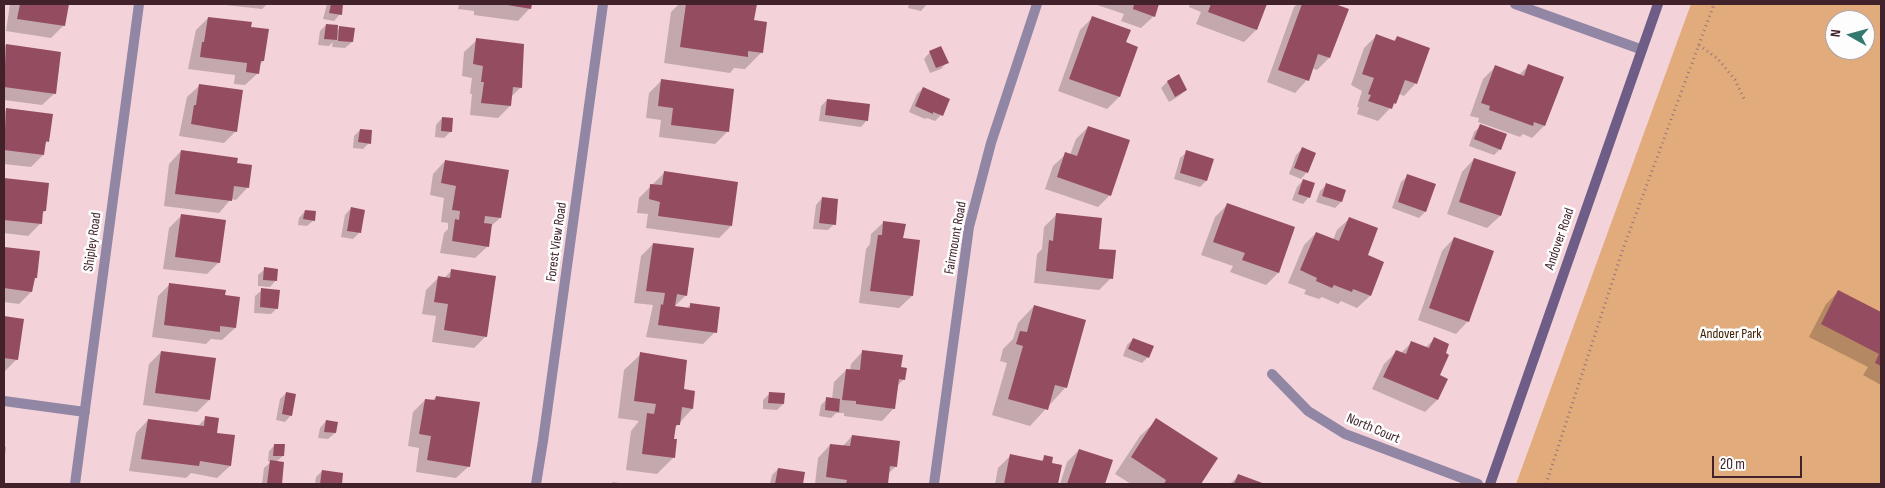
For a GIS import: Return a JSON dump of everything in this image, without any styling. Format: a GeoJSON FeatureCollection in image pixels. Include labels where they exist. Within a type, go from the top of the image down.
{"type":"FeatureCollection","features":[{"type":"Feature","properties":{"kind":"street","name":"Shipley Road"},"geometry":{"type":"LineString","coordinates":[[75,484],[139,4]]}},
{"type":"Feature","properties":{"kind":"street","name":"Forest View Road"},"geometry":{"type":"LineString","coordinates":[[536,484],[603,4]]}},
{"type":"Feature","properties":{"kind":"street","name":"Fairmount Road"},"geometry":{"type":"LineString","coordinates":[[934,484],[969,227],[991,143],[1037,4]]}},
{"type":"Feature","properties":{"kind":"street"},"geometry":{"type":"LineString","coordinates":[[1515,4],[1640,50]]}},
{"type":"Feature","properties":{"kind":"street","name":"Andover Road"},"geometry":{"type":"LineString","coordinates":[[1490,484],[1640,50],[1658,4]]}},
{"type":"Feature","properties":{"kind":"street","name":"North Court"},"geometry":{"type":"LineString","coordinates":[[1272,374],[1308,411],[1345,434],[1478,484]]}},
{"type":"Feature","properties":{"kind":"street"},"geometry":{"type":"LineString","coordinates":[[4,401],[85,412]]}},
{"type":"Feature","properties":{"kind":"path"},"geometry":{"type":"LineString","coordinates":[[1546,484],[1623,249],[1714,4]]}},
{"type":"Feature","properties":{"kind":"path"},"geometry":{"type":"LineString","coordinates":[[1699,44],[1718,59],[1735,80],[1744,99]]}},
{"type":"Feature","properties":{"kind":"green space","name":"Andover Park"},"geometry":{"type":"Polygon","coordinates":[[[1691,4],[1881,4],[1881,484],[1516,484],[1691,4]]]}},
{"type":"Feature","properties":{"kind":"building"},"geometry":{"type":"Polygon","coordinates":[[[20,4],[69,4],[65,26],[17,19],[20,4]]]}},
{"type":"Feature","properties":{"kind":"building"},"geometry":{"type":"Polygon","coordinates":[[[331,4],[343,4],[342,15],[329,13],[331,4]]]}},
{"type":"Feature","properties":{"kind":"building"},"geometry":{"type":"Polygon","coordinates":[[[502,4],[532,4],[531,9],[502,4]]]}},
{"type":"Feature","properties":{"kind":"building"},"geometry":{"type":"Polygon","coordinates":[[[686,4],[757,4],[754,20],[767,22],[763,53],[748,51],[748,57],[680,47],[686,4]]]}},
{"type":"Feature","properties":{"kind":"building"},"geometry":{"type":"Polygon","coordinates":[[[1134,4],[1159,4],[1155,17],[1133,9],[1134,4]]]}},
{"type":"Feature","properties":{"kind":"building"},"geometry":{"type":"Polygon","coordinates":[[[1211,4],[1267,4],[1257,30],[1208,12],[1211,4]]]}},
{"type":"Feature","properties":{"kind":"building"},"geometry":{"type":"Polygon","coordinates":[[[1302,4],[1335,4],[1349,9],[1330,58],[1318,54],[1309,81],[1278,70],[1302,4]]]}},
{"type":"Feature","properties":{"kind":"building"},"geometry":{"type":"Polygon","coordinates":[[[1092,16],[1131,30],[1126,42],[1138,47],[1120,97],[1069,79],[1092,16]]]}},
{"type":"Feature","properties":{"kind":"building"},"geometry":{"type":"Polygon","coordinates":[[[208,17],[252,22],[251,27],[269,29],[264,61],[261,61],[259,74],[246,72],[247,63],[200,57],[208,17]]]}},
{"type":"Feature","properties":{"kind":"building"},"geometry":{"type":"Polygon","coordinates":[[[326,24],[338,25],[337,40],[324,39],[326,24]]]}},
{"type":"Feature","properties":{"kind":"building"},"geometry":{"type":"Polygon","coordinates":[[[339,26],[355,28],[353,42],[338,41],[339,26]]]}},
{"type":"Feature","properties":{"kind":"building"},"geometry":{"type":"Polygon","coordinates":[[[1376,34],[1395,41],[1397,36],[1430,48],[1417,84],[1405,80],[1396,104],[1394,103],[1392,109],[1368,101],[1371,95],[1368,94],[1374,78],[1362,74],[1376,34]]]}},
{"type":"Feature","properties":{"kind":"building"},"geometry":{"type":"Polygon","coordinates":[[[476,38],[524,44],[522,88],[513,87],[511,106],[481,103],[484,82],[481,82],[483,66],[473,64],[476,38]]]}},
{"type":"Feature","properties":{"kind":"building"},"geometry":{"type":"Polygon","coordinates":[[[6,44],[61,52],[56,94],[4,87],[6,44]]]}},
{"type":"Feature","properties":{"kind":"building"},"geometry":{"type":"Polygon","coordinates":[[[941,46],[949,63],[936,68],[929,51],[941,46]]]}},
{"type":"Feature","properties":{"kind":"building"},"geometry":{"type":"Polygon","coordinates":[[[1528,64],[1564,77],[1545,126],[1534,122],[1533,126],[1489,110],[1490,106],[1481,103],[1495,65],[1524,76],[1528,64]]]}},
{"type":"Feature","properties":{"kind":"building"},"geometry":{"type":"Polygon","coordinates":[[[1179,74],[1187,90],[1175,97],[1167,81],[1179,74]]]}},
{"type":"Feature","properties":{"kind":"building"},"geometry":{"type":"Polygon","coordinates":[[[661,79],[734,89],[729,132],[671,125],[673,108],[658,106],[661,79]]]}},
{"type":"Feature","properties":{"kind":"building"},"geometry":{"type":"Polygon","coordinates":[[[199,84],[243,90],[237,132],[191,124],[199,84]]]}},
{"type":"Feature","properties":{"kind":"building"},"geometry":{"type":"Polygon","coordinates":[[[923,87],[950,99],[943,116],[915,106],[923,87]]]}},
{"type":"Feature","properties":{"kind":"building"},"geometry":{"type":"Polygon","coordinates":[[[827,99],[870,104],[868,121],[825,115],[827,99]]]}},
{"type":"Feature","properties":{"kind":"building"},"geometry":{"type":"Polygon","coordinates":[[[6,108],[53,114],[49,142],[46,141],[44,155],[4,150],[6,108]]]}},
{"type":"Feature","properties":{"kind":"building"},"geometry":{"type":"Polygon","coordinates":[[[442,117],[453,118],[452,132],[441,131],[442,117]]]}},
{"type":"Feature","properties":{"kind":"building"},"geometry":{"type":"Polygon","coordinates":[[[1480,124],[1507,134],[1501,150],[1474,139],[1480,124]]]}},
{"type":"Feature","properties":{"kind":"building"},"geometry":{"type":"Polygon","coordinates":[[[1088,126],[1130,140],[1111,196],[1057,177],[1065,152],[1077,156],[1088,126]]]}},
{"type":"Feature","properties":{"kind":"building"},"geometry":{"type":"Polygon","coordinates":[[[360,129],[372,130],[371,144],[358,142],[360,129]]]}},
{"type":"Feature","properties":{"kind":"building"},"geometry":{"type":"Polygon","coordinates":[[[1302,147],[1316,153],[1308,173],[1294,168],[1302,147]]]}},
{"type":"Feature","properties":{"kind":"building"},"geometry":{"type":"Polygon","coordinates":[[[181,150],[238,158],[237,163],[252,165],[249,188],[234,186],[232,201],[175,194],[181,150]]]}},
{"type":"Feature","properties":{"kind":"building"},"geometry":{"type":"Polygon","coordinates":[[[1186,150],[1214,159],[1207,181],[1180,173],[1186,150]]]}},
{"type":"Feature","properties":{"kind":"building"},"geometry":{"type":"Polygon","coordinates":[[[1474,158],[1516,172],[1501,216],[1459,202],[1474,158]]]}},
{"type":"Feature","properties":{"kind":"building"},"geometry":{"type":"Polygon","coordinates":[[[445,160],[509,170],[501,218],[485,216],[484,223],[492,224],[489,247],[452,241],[455,219],[459,220],[460,211],[452,210],[456,186],[441,183],[445,160]]]}},
{"type":"Feature","properties":{"kind":"building"},"geometry":{"type":"Polygon","coordinates":[[[664,171],[738,182],[732,226],[658,216],[660,202],[649,199],[650,184],[662,185],[664,171]]]}},
{"type":"Feature","properties":{"kind":"building"},"geometry":{"type":"Polygon","coordinates":[[[1407,174],[1436,184],[1426,212],[1398,202],[1407,174]]]}},
{"type":"Feature","properties":{"kind":"building"},"geometry":{"type":"Polygon","coordinates":[[[4,178],[49,183],[46,211],[43,211],[42,224],[4,220],[4,178]]]}},
{"type":"Feature","properties":{"kind":"building"},"geometry":{"type":"Polygon","coordinates":[[[1303,179],[1315,183],[1310,198],[1298,194],[1303,179]]]}},
{"type":"Feature","properties":{"kind":"building"},"geometry":{"type":"Polygon","coordinates":[[[1326,183],[1346,190],[1342,202],[1322,196],[1326,183]]]}},
{"type":"Feature","properties":{"kind":"building"},"geometry":{"type":"Polygon","coordinates":[[[822,197],[838,199],[836,225],[819,223],[822,197]]]}},
{"type":"Feature","properties":{"kind":"building"},"geometry":{"type":"Polygon","coordinates":[[[1227,203],[1295,227],[1279,273],[1242,260],[1245,253],[1213,242],[1227,203]]]}},
{"type":"Feature","properties":{"kind":"building"},"geometry":{"type":"Polygon","coordinates":[[[351,207],[365,210],[361,233],[347,231],[351,207]]]}},
{"type":"Feature","properties":{"kind":"building"},"geometry":{"type":"Polygon","coordinates":[[[305,210],[316,211],[315,221],[303,219],[305,210]]]}},
{"type":"Feature","properties":{"kind":"building"},"geometry":{"type":"Polygon","coordinates":[[[1056,213],[1102,218],[1099,249],[1116,250],[1113,279],[1046,271],[1049,240],[1053,241],[1056,213]]]}},
{"type":"Feature","properties":{"kind":"building"},"geometry":{"type":"Polygon","coordinates":[[[181,214],[226,220],[220,263],[175,257],[181,214]]]}},
{"type":"Feature","properties":{"kind":"building"},"geometry":{"type":"Polygon","coordinates":[[[1349,217],[1378,228],[1368,255],[1384,262],[1371,296],[1353,289],[1352,292],[1334,285],[1332,288],[1316,281],[1317,278],[1300,270],[1316,232],[1339,241],[1349,217]]]}},
{"type":"Feature","properties":{"kind":"building"},"geometry":{"type":"Polygon","coordinates":[[[883,221],[906,224],[903,238],[920,240],[913,296],[870,291],[878,235],[882,235],[883,221]]]}},
{"type":"Feature","properties":{"kind":"building"},"geometry":{"type":"Polygon","coordinates":[[[1454,237],[1494,251],[1469,322],[1429,308],[1454,237]]]}},
{"type":"Feature","properties":{"kind":"building"},"geometry":{"type":"Polygon","coordinates":[[[653,243],[694,248],[687,296],[677,294],[675,306],[690,308],[690,303],[720,307],[717,333],[658,325],[661,304],[663,305],[665,293],[646,291],[653,243]]]}},
{"type":"Feature","properties":{"kind":"building"},"geometry":{"type":"Polygon","coordinates":[[[4,247],[40,251],[37,278],[35,278],[32,292],[4,288],[4,247]]]}},
{"type":"Feature","properties":{"kind":"building"},"geometry":{"type":"Polygon","coordinates":[[[264,267],[278,269],[277,281],[263,280],[264,267]]]}},
{"type":"Feature","properties":{"kind":"building"},"geometry":{"type":"Polygon","coordinates":[[[451,269],[496,276],[487,337],[444,330],[448,304],[434,302],[438,276],[450,278],[451,269]]]}},
{"type":"Feature","properties":{"kind":"building"},"geometry":{"type":"Polygon","coordinates":[[[169,283],[226,290],[225,295],[240,297],[236,328],[220,326],[220,332],[164,325],[169,283]]]}},
{"type":"Feature","properties":{"kind":"building"},"geometry":{"type":"Polygon","coordinates":[[[261,288],[280,290],[278,309],[260,307],[261,288]]]}},
{"type":"Feature","properties":{"kind":"building"},"geometry":{"type":"Polygon","coordinates":[[[1838,290],[1881,312],[1881,366],[1875,363],[1879,354],[1821,324],[1838,290]]]}},
{"type":"Feature","properties":{"kind":"building"},"geometry":{"type":"Polygon","coordinates":[[[1034,305],[1086,320],[1067,388],[1055,385],[1048,410],[1008,399],[1023,346],[1016,344],[1020,331],[1027,332],[1034,305]]]}},
{"type":"Feature","properties":{"kind":"building"},"geometry":{"type":"Polygon","coordinates":[[[4,316],[24,319],[18,360],[4,358],[4,316]]]}},
{"type":"Feature","properties":{"kind":"building"},"geometry":{"type":"Polygon","coordinates":[[[1434,337],[1449,344],[1446,353],[1449,355],[1440,375],[1448,379],[1438,400],[1383,377],[1396,350],[1406,354],[1411,341],[1429,348],[1434,337]]]}},
{"type":"Feature","properties":{"kind":"building"},"geometry":{"type":"Polygon","coordinates":[[[1133,338],[1154,346],[1149,358],[1128,349],[1133,338]]]}},
{"type":"Feature","properties":{"kind":"building"},"geometry":{"type":"Polygon","coordinates":[[[862,350],[903,355],[901,367],[907,368],[905,380],[899,379],[895,409],[856,404],[856,401],[842,400],[846,369],[860,370],[862,350]]]}},
{"type":"Feature","properties":{"kind":"building"},"geometry":{"type":"Polygon","coordinates":[[[161,351],[216,358],[210,400],[155,393],[161,351]]]}},
{"type":"Feature","properties":{"kind":"building"},"geometry":{"type":"Polygon","coordinates":[[[640,352],[687,360],[684,389],[695,391],[693,409],[682,407],[680,425],[676,425],[674,439],[677,439],[675,458],[642,454],[647,413],[654,414],[656,404],[634,401],[640,352]]]}},
{"type":"Feature","properties":{"kind":"building"},"geometry":{"type":"Polygon","coordinates":[[[286,392],[296,394],[292,416],[282,414],[286,392]]]}},
{"type":"Feature","properties":{"kind":"building"},"geometry":{"type":"Polygon","coordinates":[[[769,392],[785,393],[784,404],[768,403],[769,392]]]}},
{"type":"Feature","properties":{"kind":"building"},"geometry":{"type":"Polygon","coordinates":[[[436,396],[480,402],[470,467],[427,460],[431,436],[419,434],[425,399],[435,400],[436,396]]]}},
{"type":"Feature","properties":{"kind":"building"},"geometry":{"type":"Polygon","coordinates":[[[826,397],[840,399],[839,412],[825,410],[826,397]]]}},
{"type":"Feature","properties":{"kind":"building"},"geometry":{"type":"Polygon","coordinates":[[[205,416],[219,418],[217,433],[235,435],[231,466],[200,461],[199,466],[141,459],[148,419],[204,426],[205,416]]]}},
{"type":"Feature","properties":{"kind":"building"},"geometry":{"type":"Polygon","coordinates":[[[1156,418],[1218,458],[1201,484],[1164,484],[1166,480],[1131,457],[1156,418]]]}},
{"type":"Feature","properties":{"kind":"building"},"geometry":{"type":"Polygon","coordinates":[[[326,420],[338,422],[336,433],[324,432],[326,420]]]}},
{"type":"Feature","properties":{"kind":"building"},"geometry":{"type":"Polygon","coordinates":[[[852,435],[900,441],[897,467],[890,466],[888,484],[846,484],[847,480],[826,477],[830,444],[850,446],[852,435]]]}},
{"type":"Feature","properties":{"kind":"building"},"geometry":{"type":"Polygon","coordinates":[[[274,444],[285,444],[284,456],[273,456],[274,444]]]}},
{"type":"Feature","properties":{"kind":"building"},"geometry":{"type":"Polygon","coordinates":[[[1079,449],[1113,460],[1105,484],[1067,484],[1079,449]]]}},
{"type":"Feature","properties":{"kind":"building"},"geometry":{"type":"Polygon","coordinates":[[[1010,454],[1043,461],[1044,455],[1053,457],[1052,463],[1062,465],[1058,484],[1004,484],[1010,454]]]}},
{"type":"Feature","properties":{"kind":"building"},"geometry":{"type":"Polygon","coordinates":[[[270,460],[284,462],[282,484],[267,484],[270,460]]]}},
{"type":"Feature","properties":{"kind":"building"},"geometry":{"type":"Polygon","coordinates":[[[778,468],[805,472],[803,484],[775,484],[778,468]]]}},
{"type":"Feature","properties":{"kind":"building"},"geometry":{"type":"Polygon","coordinates":[[[322,470],[343,473],[342,484],[320,484],[322,470]]]}},
{"type":"Feature","properties":{"kind":"building"},"geometry":{"type":"Polygon","coordinates":[[[1238,474],[1265,484],[1234,484],[1238,474]]]}}]}
